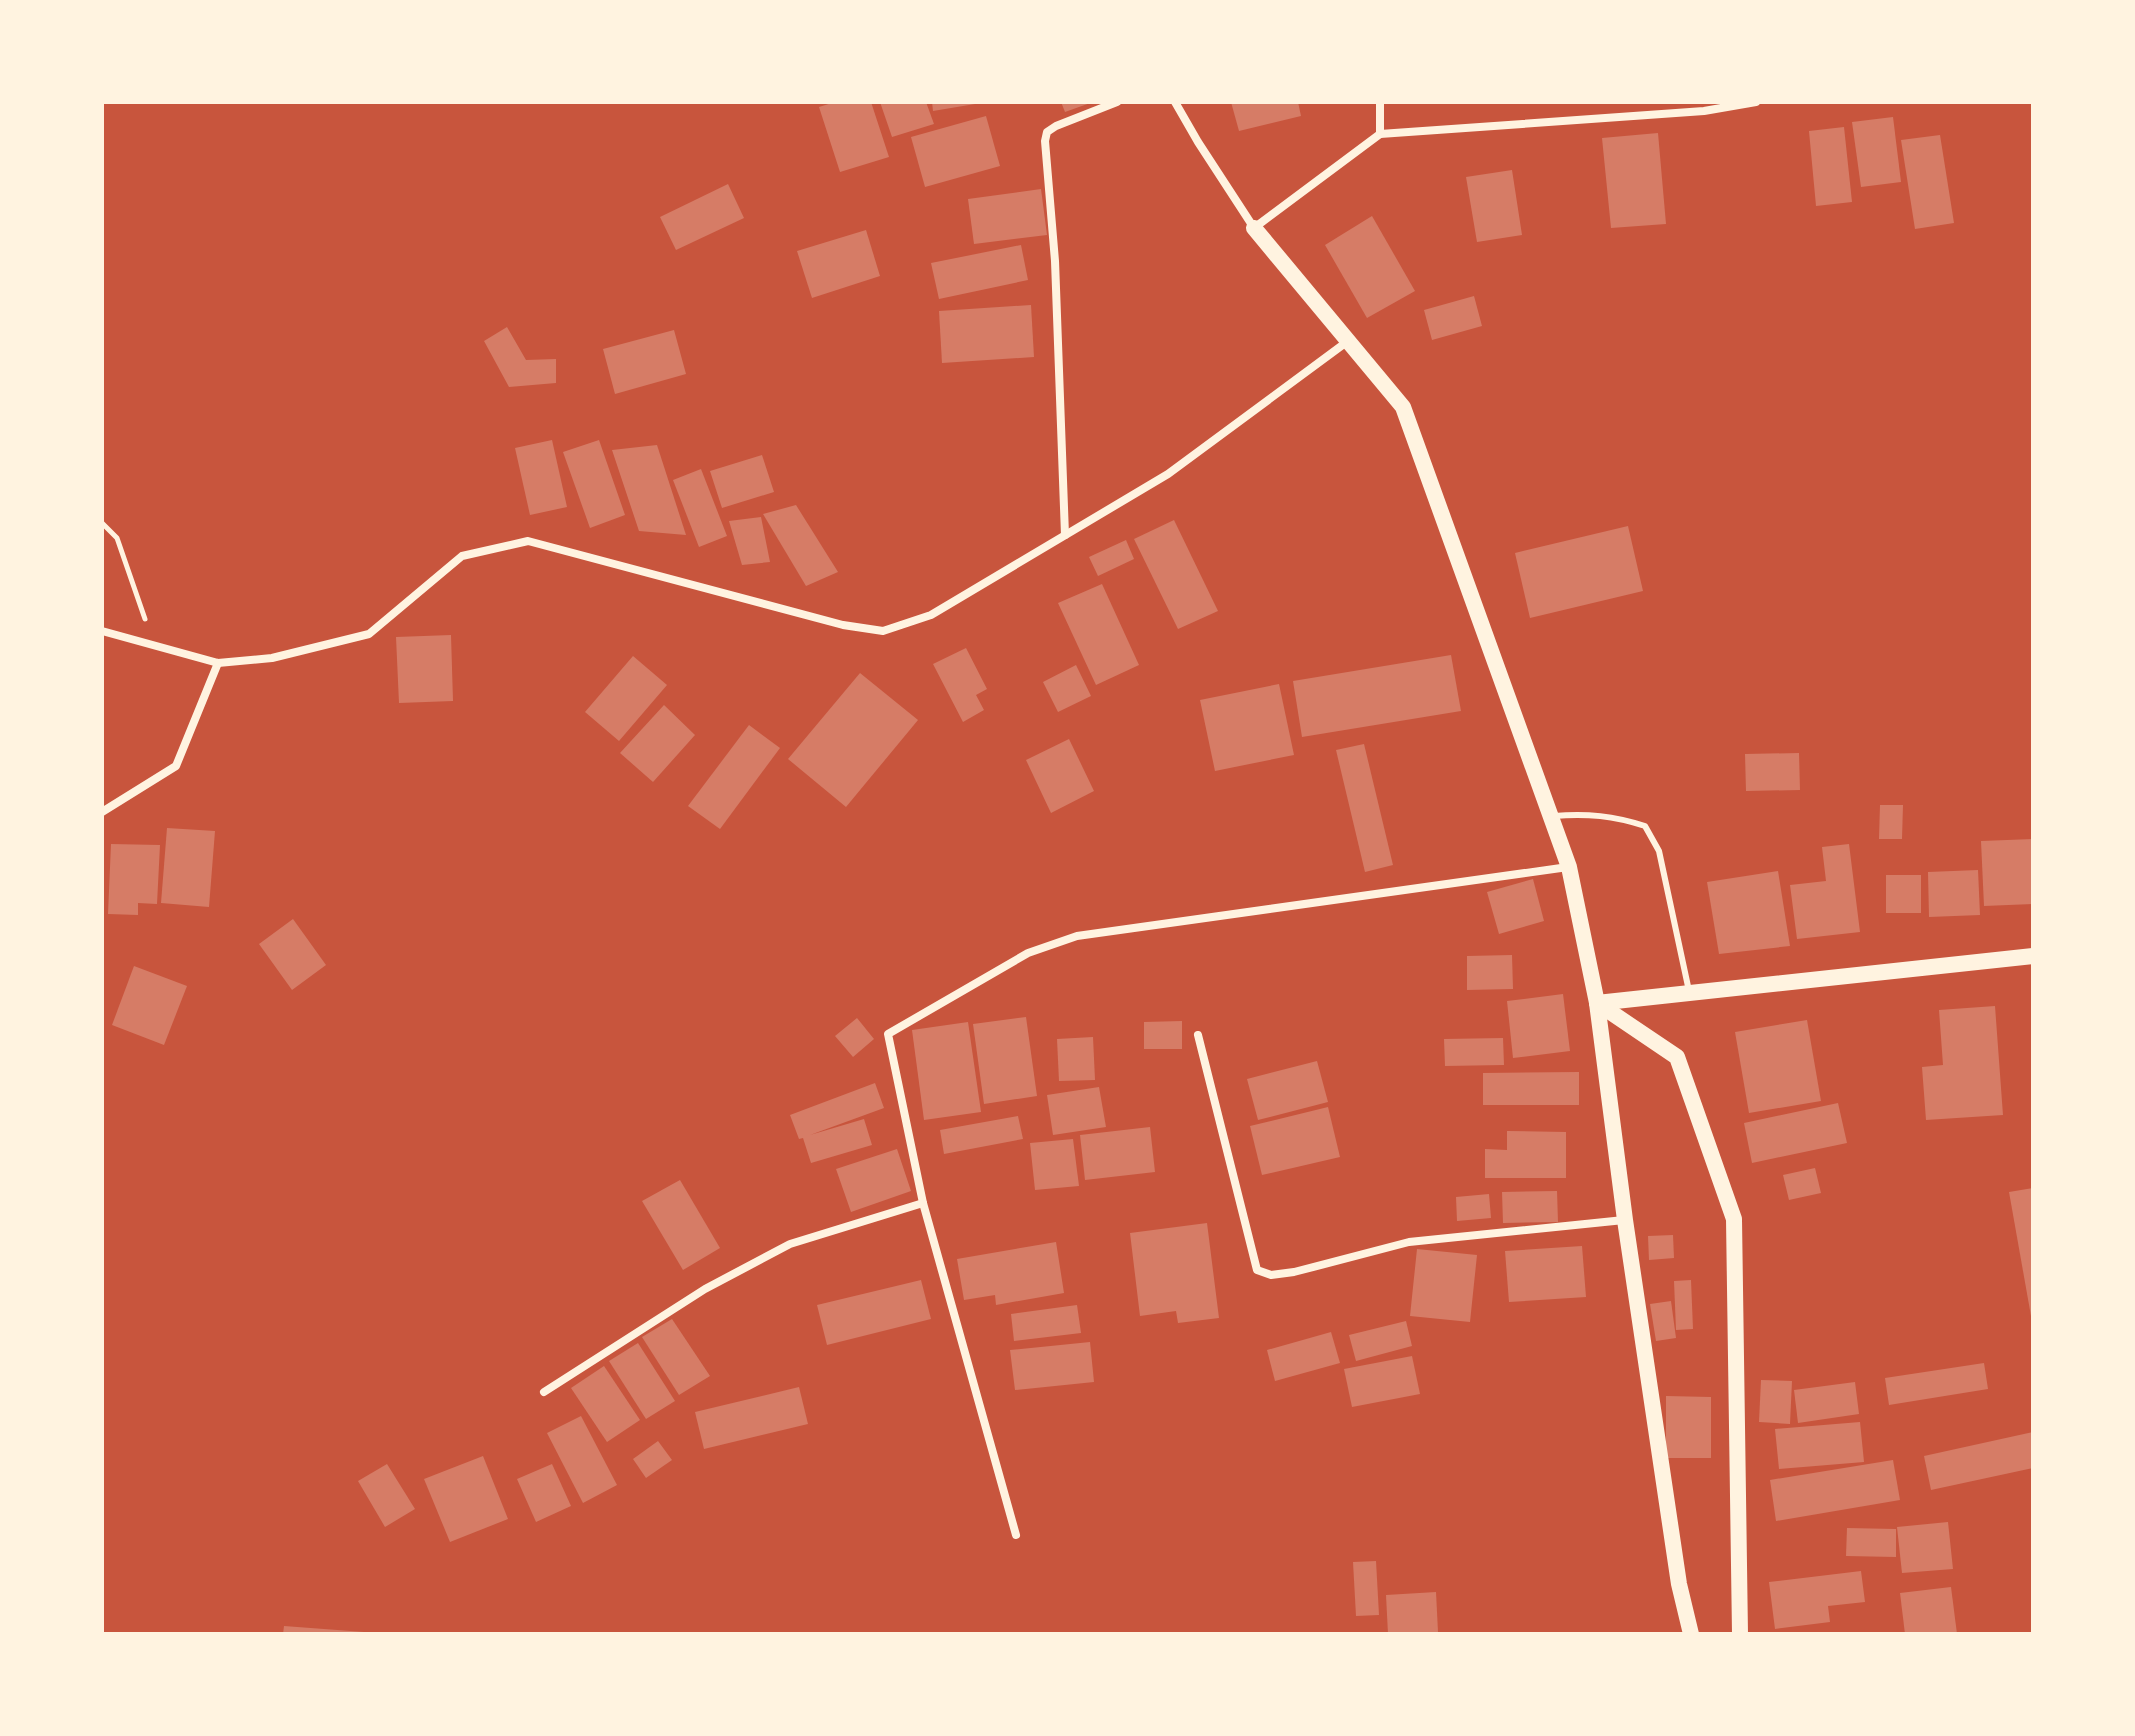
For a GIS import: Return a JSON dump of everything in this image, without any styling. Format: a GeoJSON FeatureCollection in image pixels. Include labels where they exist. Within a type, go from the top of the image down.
{"type":"FeatureCollection","features":[{"type":"Feature","properties":{"kind":"main road"},"geometry":{"type":"LineString","coordinates":[[1254,228],[1403,407],[1569,867],[1597,1003],[1625,1220],[1679,1584],[1691,1634]]}},
{"type":"Feature","properties":{"kind":"main road"},"geometry":{"type":"LineString","coordinates":[[1597,1003],[2033,956]]}},
{"type":"Feature","properties":{"kind":"main road"},"geometry":{"type":"LineString","coordinates":[[1597,1003],[1677,1057],[1734,1219],[1740,1634]]}},
{"type":"Feature","properties":{"kind":"street"},"geometry":{"type":"LineString","coordinates":[[1065,535],[1055,261],[1045,141],[1047,132],[1056,126],[1117,102]]}},
{"type":"Feature","properties":{"kind":"street"},"geometry":{"type":"LineString","coordinates":[[1175,102],[1254,228],[1380,134],[1704,111],[1756,102]]}},
{"type":"Feature","properties":{"kind":"street"},"geometry":{"type":"LineString","coordinates":[[1380,102],[1380,134]]}},
{"type":"Feature","properties":{"kind":"street"},"geometry":{"type":"LineString","coordinates":[[102,631],[218,663],[272,658],[369,634],[462,556],[528,541],[843,625],[883,631],[931,615],[1168,474],[1348,341]]}},
{"type":"Feature","properties":{"kind":"street"},"geometry":{"type":"LineString","coordinates":[[102,812],[176,766],[218,663]]}},
{"type":"Feature","properties":{"kind":"street"},"geometry":{"type":"LineString","coordinates":[[1016,1535],[923,1203],[888,1034],[1028,953],[1077,936],[1569,867]]}},
{"type":"Feature","properties":{"kind":"street"},"geometry":{"type":"LineString","coordinates":[[1198,1035],[1257,1270],[1271,1275],[1294,1272],[1409,1242],[1625,1220]]}},
{"type":"Feature","properties":{"kind":"street"},"geometry":{"type":"LineString","coordinates":[[544,1392],[705,1289],[790,1244],[923,1203]]}},
{"type":"Feature","properties":{"kind":"lane"},"geometry":{"type":"LineString","coordinates":[[1551,816],[1584,813],[1615,817],[1645,826],[1659,851],[1689,991]]}},
{"type":"Feature","properties":{"kind":"path"},"geometry":{"type":"LineString","coordinates":[[102,523],[117,538],[153,643]]}},
{"type":"Feature","properties":{"kind":"building"},"geometry":{"type":"Polygon","coordinates":[[[835,102],[871,102],[889,157],[840,172],[819,107],[835,102]]]}},
{"type":"Feature","properties":{"kind":"building"},"geometry":{"type":"Polygon","coordinates":[[[880,102],[926,102],[934,124],[892,137],[880,102]]]}},
{"type":"Feature","properties":{"kind":"building"},"geometry":{"type":"Polygon","coordinates":[[[932,102],[975,102],[975,104],[933,111],[932,102]]]}},
{"type":"Feature","properties":{"kind":"building"},"geometry":{"type":"Polygon","coordinates":[[[1061,102],[1093,102],[1065,112],[1061,102]]]}},
{"type":"Feature","properties":{"kind":"building"},"geometry":{"type":"Polygon","coordinates":[[[1231,102],[1298,102],[1301,116],[1239,131],[1231,102]]]}},
{"type":"Feature","properties":{"kind":"building"},"geometry":{"type":"Polygon","coordinates":[[[986,116],[1000,166],[925,187],[911,137],[986,116]]]}},
{"type":"Feature","properties":{"kind":"building"},"geometry":{"type":"Polygon","coordinates":[[[1893,117],[1901,182],[1861,187],[1852,122],[1893,117]]]}},
{"type":"Feature","properties":{"kind":"building"},"geometry":{"type":"Polygon","coordinates":[[[1844,127],[1852,202],[1816,206],[1809,131],[1844,127]]]}},
{"type":"Feature","properties":{"kind":"building"},"geometry":{"type":"Polygon","coordinates":[[[1658,133],[1666,224],[1611,228],[1602,138],[1658,133]]]}},
{"type":"Feature","properties":{"kind":"building"},"geometry":{"type":"Polygon","coordinates":[[[1940,135],[1954,223],[1915,229],[1901,140],[1940,135]]]}},
{"type":"Feature","properties":{"kind":"building"},"geometry":{"type":"Polygon","coordinates":[[[1512,170],[1522,235],[1477,242],[1466,177],[1512,170]]]}},
{"type":"Feature","properties":{"kind":"building"},"geometry":{"type":"Polygon","coordinates":[[[728,184],[744,218],[676,250],[660,217],[728,184]]]}},
{"type":"Feature","properties":{"kind":"building"},"geometry":{"type":"Polygon","coordinates":[[[1041,189],[1047,235],[974,244],[968,199],[1041,189]]]}},
{"type":"Feature","properties":{"kind":"building"},"geometry":{"type":"Polygon","coordinates":[[[1372,216],[1415,291],[1367,318],[1325,245],[1372,216]]]}},
{"type":"Feature","properties":{"kind":"building"},"geometry":{"type":"Polygon","coordinates":[[[866,230],[880,276],[812,298],[797,251],[866,230]]]}},
{"type":"Feature","properties":{"kind":"building"},"geometry":{"type":"Polygon","coordinates":[[[1021,245],[1028,280],[939,299],[931,263],[1021,245]]]}},
{"type":"Feature","properties":{"kind":"building"},"geometry":{"type":"Polygon","coordinates":[[[1474,296],[1482,326],[1432,340],[1424,310],[1474,296]]]}},
{"type":"Feature","properties":{"kind":"building"},"geometry":{"type":"Polygon","coordinates":[[[1031,305],[1034,357],[942,363],[939,311],[1031,305]]]}},
{"type":"Feature","properties":{"kind":"building"},"geometry":{"type":"Polygon","coordinates":[[[507,327],[526,360],[556,359],[556,383],[509,387],[484,341],[507,327]]]}},
{"type":"Feature","properties":{"kind":"building"},"geometry":{"type":"Polygon","coordinates":[[[674,330],[686,374],[615,394],[603,349],[674,330]]]}},
{"type":"Feature","properties":{"kind":"building"},"geometry":{"type":"Polygon","coordinates":[[[552,440],[567,507],[530,515],[515,448],[552,440]]]}},
{"type":"Feature","properties":{"kind":"building"},"geometry":{"type":"Polygon","coordinates":[[[599,440],[625,515],[590,528],[563,452],[599,440]]]}},
{"type":"Feature","properties":{"kind":"building"},"geometry":{"type":"Polygon","coordinates":[[[657,445],[686,535],[639,531],[612,450],[657,445]]]}},
{"type":"Feature","properties":{"kind":"building"},"geometry":{"type":"Polygon","coordinates":[[[762,455],[774,492],[722,508],[710,471],[762,455]]]}},
{"type":"Feature","properties":{"kind":"building"},"geometry":{"type":"Polygon","coordinates":[[[701,469],[727,536],[699,547],[673,480],[701,469]]]}},
{"type":"Feature","properties":{"kind":"building"},"geometry":{"type":"Polygon","coordinates":[[[796,505],[838,572],[806,586],[763,514],[796,505]]]}},
{"type":"Feature","properties":{"kind":"building"},"geometry":{"type":"Polygon","coordinates":[[[761,517],[770,562],[742,565],[729,521],[761,517]]]}},
{"type":"Feature","properties":{"kind":"building"},"geometry":{"type":"Polygon","coordinates":[[[1174,520],[1218,611],[1178,629],[1134,539],[1174,520]]]}},
{"type":"Feature","properties":{"kind":"building"},"geometry":{"type":"Polygon","coordinates":[[[1628,526],[1643,591],[1530,618],[1515,553],[1628,526]]]}},
{"type":"Feature","properties":{"kind":"building"},"geometry":{"type":"Polygon","coordinates":[[[1126,540],[1134,559],[1098,576],[1089,557],[1126,540]]]}},
{"type":"Feature","properties":{"kind":"building"},"geometry":{"type":"Polygon","coordinates":[[[1102,584],[1139,665],[1096,685],[1058,603],[1102,584]]]}},
{"type":"Feature","properties":{"kind":"building"},"geometry":{"type":"Polygon","coordinates":[[[451,635],[453,701],[399,703],[396,637],[451,635]]]}},
{"type":"Feature","properties":{"kind":"building"},"geometry":{"type":"Polygon","coordinates":[[[966,648],[987,689],[976,695],[984,710],[963,722],[933,664],[966,648]]]}},
{"type":"Feature","properties":{"kind":"building"},"geometry":{"type":"Polygon","coordinates":[[[1451,655],[1461,711],[1302,737],[1293,681],[1451,655]]]}},
{"type":"Feature","properties":{"kind":"building"},"geometry":{"type":"Polygon","coordinates":[[[633,656],[667,685],[619,741],[585,712],[633,656]]]}},
{"type":"Feature","properties":{"kind":"building"},"geometry":{"type":"Polygon","coordinates":[[[1076,665],[1091,696],[1058,712],[1043,682],[1076,665]]]}},
{"type":"Feature","properties":{"kind":"building"},"geometry":{"type":"Polygon","coordinates":[[[860,673],[918,720],[846,807],[788,759],[860,673]]]}},
{"type":"Feature","properties":{"kind":"building"},"geometry":{"type":"Polygon","coordinates":[[[1279,684],[1294,755],[1215,771],[1200,700],[1279,684]]]}},
{"type":"Feature","properties":{"kind":"building"},"geometry":{"type":"Polygon","coordinates":[[[664,705],[695,735],[653,782],[620,753],[664,705]]]}},
{"type":"Feature","properties":{"kind":"building"},"geometry":{"type":"Polygon","coordinates":[[[749,725],[780,748],[720,829],[688,806],[749,725]]]}},
{"type":"Feature","properties":{"kind":"building"},"geometry":{"type":"Polygon","coordinates":[[[1069,739],[1094,791],[1051,813],[1026,760],[1069,739]]]}},
{"type":"Feature","properties":{"kind":"building"},"geometry":{"type":"Polygon","coordinates":[[[1364,744],[1393,865],[1365,872],[1336,750],[1364,744]]]}},
{"type":"Feature","properties":{"kind":"building"},"geometry":{"type":"Polygon","coordinates":[[[1799,753],[1800,790],[1746,791],[1745,754],[1799,753]]]}},
{"type":"Feature","properties":{"kind":"building"},"geometry":{"type":"Polygon","coordinates":[[[1880,805],[1903,805],[1902,839],[1879,839],[1880,805]]]}},
{"type":"Feature","properties":{"kind":"building"},"geometry":{"type":"Polygon","coordinates":[[[167,828],[215,831],[209,907],[161,903],[167,828]]]}},
{"type":"Feature","properties":{"kind":"building"},"geometry":{"type":"Polygon","coordinates":[[[2033,839],[2033,904],[1984,906],[1981,841],[2033,839]]]}},
{"type":"Feature","properties":{"kind":"building"},"geometry":{"type":"Polygon","coordinates":[[[111,844],[160,845],[157,904],[138,903],[138,915],[108,914],[111,844]]]}},
{"type":"Feature","properties":{"kind":"building"},"geometry":{"type":"Polygon","coordinates":[[[1849,844],[1860,932],[1797,939],[1790,885],[1826,881],[1822,847],[1849,844]]]}},
{"type":"Feature","properties":{"kind":"building"},"geometry":{"type":"Polygon","coordinates":[[[1978,870],[1980,915],[1929,917],[1928,872],[1978,870]]]}},
{"type":"Feature","properties":{"kind":"building"},"geometry":{"type":"Polygon","coordinates":[[[1778,871],[1790,946],[1719,954],[1707,882],[1778,871]]]}},
{"type":"Feature","properties":{"kind":"building"},"geometry":{"type":"Polygon","coordinates":[[[1886,875],[1921,875],[1921,913],[1886,913],[1886,875]]]}},
{"type":"Feature","properties":{"kind":"building"},"geometry":{"type":"Polygon","coordinates":[[[1533,879],[1544,921],[1499,934],[1487,892],[1533,879]]]}},
{"type":"Feature","properties":{"kind":"building"},"geometry":{"type":"Polygon","coordinates":[[[293,919],[326,965],[292,990],[259,944],[293,919]]]}},
{"type":"Feature","properties":{"kind":"building"},"geometry":{"type":"Polygon","coordinates":[[[1512,955],[1513,989],[1467,990],[1467,956],[1512,955]]]}},
{"type":"Feature","properties":{"kind":"building"},"geometry":{"type":"Polygon","coordinates":[[[134,966],[187,986],[164,1045],[112,1025],[134,966]]]}},
{"type":"Feature","properties":{"kind":"building"},"geometry":{"type":"Polygon","coordinates":[[[1563,994],[1570,1051],[1513,1058],[1507,1001],[1563,994]]]}},
{"type":"Feature","properties":{"kind":"building"},"geometry":{"type":"Polygon","coordinates":[[[1995,1006],[2003,1115],[1926,1120],[1922,1067],[1943,1065],[1939,1010],[1995,1006]]]}},
{"type":"Feature","properties":{"kind":"building"},"geometry":{"type":"Polygon","coordinates":[[[1026,1017],[1037,1096],[984,1104],[973,1024],[1026,1017]]]}},
{"type":"Feature","properties":{"kind":"building"},"geometry":{"type":"Polygon","coordinates":[[[857,1018],[874,1039],[853,1057],[835,1036],[857,1018]]]}},
{"type":"Feature","properties":{"kind":"building"},"geometry":{"type":"Polygon","coordinates":[[[1807,1020],[1821,1101],[1749,1113],[1735,1032],[1807,1020]]]}},
{"type":"Feature","properties":{"kind":"building"},"geometry":{"type":"Polygon","coordinates":[[[1182,1021],[1182,1049],[1144,1049],[1144,1022],[1182,1021]]]}},
{"type":"Feature","properties":{"kind":"building"},"geometry":{"type":"Polygon","coordinates":[[[968,1022],[981,1112],[924,1120],[912,1030],[968,1022]]]}},
{"type":"Feature","properties":{"kind":"building"},"geometry":{"type":"Polygon","coordinates":[[[1093,1037],[1095,1080],[1059,1081],[1057,1039],[1093,1037]]]}},
{"type":"Feature","properties":{"kind":"building"},"geometry":{"type":"Polygon","coordinates":[[[1503,1038],[1504,1065],[1445,1066],[1444,1039],[1503,1038]]]}},
{"type":"Feature","properties":{"kind":"building"},"geometry":{"type":"Polygon","coordinates":[[[1317,1061],[1328,1102],[1258,1120],[1247,1079],[1317,1061]]]}},
{"type":"Feature","properties":{"kind":"building"},"geometry":{"type":"Polygon","coordinates":[[[1579,1072],[1579,1105],[1483,1105],[1483,1073],[1579,1072]]]}},
{"type":"Feature","properties":{"kind":"building"},"geometry":{"type":"Polygon","coordinates":[[[875,1083],[884,1108],[810,1135],[864,1119],[872,1145],[811,1163],[803,1138],[799,1139],[790,1115],[875,1083]]]}},
{"type":"Feature","properties":{"kind":"building"},"geometry":{"type":"Polygon","coordinates":[[[1099,1087],[1106,1127],[1053,1135],[1047,1095],[1099,1087]]]}},
{"type":"Feature","properties":{"kind":"building"},"geometry":{"type":"Polygon","coordinates":[[[1838,1103],[1847,1143],[1752,1163],[1744,1123],[1838,1103]]]}},
{"type":"Feature","properties":{"kind":"building"},"geometry":{"type":"Polygon","coordinates":[[[1328,1107],[1340,1157],[1262,1175],[1250,1126],[1328,1107]]]}},
{"type":"Feature","properties":{"kind":"building"},"geometry":{"type":"Polygon","coordinates":[[[1018,1116],[1023,1139],[944,1154],[940,1130],[1018,1116]]]}},
{"type":"Feature","properties":{"kind":"building"},"geometry":{"type":"Polygon","coordinates":[[[1150,1127],[1155,1172],[1085,1180],[1080,1135],[1150,1127]]]}},
{"type":"Feature","properties":{"kind":"building"},"geometry":{"type":"Polygon","coordinates":[[[1507,1131],[1566,1132],[1566,1178],[1485,1178],[1485,1149],[1507,1150],[1507,1131]]]}},
{"type":"Feature","properties":{"kind":"building"},"geometry":{"type":"Polygon","coordinates":[[[1073,1139],[1079,1186],[1035,1190],[1030,1143],[1073,1139]]]}},
{"type":"Feature","properties":{"kind":"building"},"geometry":{"type":"Polygon","coordinates":[[[897,1149],[911,1191],[851,1212],[836,1169],[897,1149]]]}},
{"type":"Feature","properties":{"kind":"building"},"geometry":{"type":"Polygon","coordinates":[[[1815,1168],[1821,1193],[1789,1200],[1783,1175],[1815,1168]]]}},
{"type":"Feature","properties":{"kind":"building"},"geometry":{"type":"Polygon","coordinates":[[[680,1180],[720,1248],[683,1270],[642,1201],[680,1180]]]}},
{"type":"Feature","properties":{"kind":"building"},"geometry":{"type":"Polygon","coordinates":[[[2033,1188],[2033,1316],[2031,1316],[2009,1192],[2033,1188]]]}},
{"type":"Feature","properties":{"kind":"building"},"geometry":{"type":"Polygon","coordinates":[[[1557,1191],[1558,1222],[1503,1223],[1502,1192],[1557,1191]]]}},
{"type":"Feature","properties":{"kind":"building"},"geometry":{"type":"Polygon","coordinates":[[[1489,1194],[1491,1218],[1457,1221],[1456,1197],[1489,1194]]]}},
{"type":"Feature","properties":{"kind":"building"},"geometry":{"type":"Polygon","coordinates":[[[1207,1223],[1219,1318],[1178,1323],[1176,1311],[1140,1316],[1130,1233],[1207,1223]]]}},
{"type":"Feature","properties":{"kind":"building"},"geometry":{"type":"Polygon","coordinates":[[[1673,1235],[1674,1258],[1649,1260],[1648,1236],[1673,1235]]]}},
{"type":"Feature","properties":{"kind":"building"},"geometry":{"type":"Polygon","coordinates":[[[1056,1242],[1064,1293],[996,1305],[995,1295],[964,1300],[957,1259],[1056,1242]]]}},
{"type":"Feature","properties":{"kind":"building"},"geometry":{"type":"Polygon","coordinates":[[[1582,1246],[1586,1297],[1509,1302],[1505,1251],[1582,1246]]]}},
{"type":"Feature","properties":{"kind":"building"},"geometry":{"type":"Polygon","coordinates":[[[1417,1249],[1477,1255],[1470,1322],[1410,1316],[1417,1249]]]}},
{"type":"Feature","properties":{"kind":"building"},"geometry":{"type":"Polygon","coordinates":[[[921,1280],[931,1319],[827,1345],[817,1305],[921,1280]]]}},
{"type":"Feature","properties":{"kind":"building"},"geometry":{"type":"Polygon","coordinates":[[[1691,1280],[1693,1329],[1676,1330],[1674,1281],[1691,1280]]]}},
{"type":"Feature","properties":{"kind":"building"},"geometry":{"type":"Polygon","coordinates":[[[1671,1301],[1676,1338],[1656,1341],[1650,1304],[1671,1301]]]}},
{"type":"Feature","properties":{"kind":"building"},"geometry":{"type":"Polygon","coordinates":[[[1077,1305],[1081,1333],[1014,1341],[1011,1314],[1077,1305]]]}},
{"type":"Feature","properties":{"kind":"building"},"geometry":{"type":"Polygon","coordinates":[[[672,1319],[710,1376],[679,1395],[642,1337],[672,1319]]]}},
{"type":"Feature","properties":{"kind":"building"},"geometry":{"type":"Polygon","coordinates":[[[1406,1321],[1412,1346],[1356,1361],[1349,1335],[1406,1321]]]}},
{"type":"Feature","properties":{"kind":"building"},"geometry":{"type":"Polygon","coordinates":[[[1331,1332],[1340,1363],[1275,1381],[1267,1350],[1331,1332]]]}},
{"type":"Feature","properties":{"kind":"building"},"geometry":{"type":"Polygon","coordinates":[[[1090,1342],[1094,1382],[1015,1390],[1010,1350],[1090,1342]]]}},
{"type":"Feature","properties":{"kind":"building"},"geometry":{"type":"Polygon","coordinates":[[[638,1343],[675,1401],[646,1419],[609,1361],[638,1343]]]}},
{"type":"Feature","properties":{"kind":"building"},"geometry":{"type":"Polygon","coordinates":[[[1412,1356],[1420,1394],[1352,1407],[1344,1369],[1412,1356]]]}},
{"type":"Feature","properties":{"kind":"building"},"geometry":{"type":"Polygon","coordinates":[[[1984,1363],[1988,1389],[1889,1405],[1885,1378],[1984,1363]]]}},
{"type":"Feature","properties":{"kind":"building"},"geometry":{"type":"Polygon","coordinates":[[[604,1366],[640,1420],[607,1442],[571,1388],[604,1366]]]}},
{"type":"Feature","properties":{"kind":"building"},"geometry":{"type":"Polygon","coordinates":[[[1761,1380],[1792,1381],[1790,1424],[1759,1422],[1761,1380]]]}},
{"type":"Feature","properties":{"kind":"building"},"geometry":{"type":"Polygon","coordinates":[[[1855,1382],[1859,1414],[1798,1423],[1794,1390],[1855,1382]]]}},
{"type":"Feature","properties":{"kind":"building"},"geometry":{"type":"Polygon","coordinates":[[[799,1387],[808,1424],[704,1449],[695,1412],[799,1387]]]}},
{"type":"Feature","properties":{"kind":"building"},"geometry":{"type":"Polygon","coordinates":[[[1666,1396],[1711,1397],[1711,1458],[1666,1458],[1666,1396]]]}},
{"type":"Feature","properties":{"kind":"building"},"geometry":{"type":"Polygon","coordinates":[[[581,1416],[617,1485],[583,1503],[547,1433],[581,1416]]]}},
{"type":"Feature","properties":{"kind":"building"},"geometry":{"type":"Polygon","coordinates":[[[1860,1422],[1864,1462],[1779,1469],[1775,1429],[1860,1422]]]}},
{"type":"Feature","properties":{"kind":"building"},"geometry":{"type":"Polygon","coordinates":[[[2033,1432],[2033,1468],[1931,1490],[1924,1456],[2033,1432]]]}},
{"type":"Feature","properties":{"kind":"building"},"geometry":{"type":"Polygon","coordinates":[[[658,1441],[672,1460],[646,1478],[633,1459],[658,1441]]]}},
{"type":"Feature","properties":{"kind":"building"},"geometry":{"type":"Polygon","coordinates":[[[483,1456],[508,1519],[450,1542],[424,1479],[483,1456]]]}},
{"type":"Feature","properties":{"kind":"building"},"geometry":{"type":"Polygon","coordinates":[[[1893,1460],[1900,1500],[1776,1521],[1770,1480],[1893,1460]]]}},
{"type":"Feature","properties":{"kind":"building"},"geometry":{"type":"Polygon","coordinates":[[[387,1464],[415,1509],[385,1527],[358,1481],[387,1464]]]}},
{"type":"Feature","properties":{"kind":"building"},"geometry":{"type":"Polygon","coordinates":[[[552,1464],[571,1506],[536,1522],[517,1479],[552,1464]]]}},
{"type":"Feature","properties":{"kind":"building"},"geometry":{"type":"Polygon","coordinates":[[[1948,1522],[1953,1569],[1902,1573],[1897,1527],[1948,1522]]]}},
{"type":"Feature","properties":{"kind":"building"},"geometry":{"type":"Polygon","coordinates":[[[1847,1528],[1896,1529],[1896,1557],[1846,1556],[1847,1528]]]}},
{"type":"Feature","properties":{"kind":"building"},"geometry":{"type":"Polygon","coordinates":[[[1376,1561],[1379,1615],[1356,1616],[1353,1562],[1376,1561]]]}},
{"type":"Feature","properties":{"kind":"building"},"geometry":{"type":"Polygon","coordinates":[[[1861,1571],[1865,1602],[1828,1606],[1830,1622],[1775,1629],[1769,1582],[1861,1571]]]}},
{"type":"Feature","properties":{"kind":"building"},"geometry":{"type":"Polygon","coordinates":[[[1951,1587],[1957,1634],[1905,1634],[1900,1593],[1951,1587]]]}},
{"type":"Feature","properties":{"kind":"building"},"geometry":{"type":"Polygon","coordinates":[[[1436,1592],[1438,1632],[1388,1634],[1386,1595],[1436,1592]]]}},
{"type":"Feature","properties":{"kind":"building"},"geometry":{"type":"Polygon","coordinates":[[[284,1626],[364,1632],[364,1634],[283,1634],[284,1626]]]}}]}
